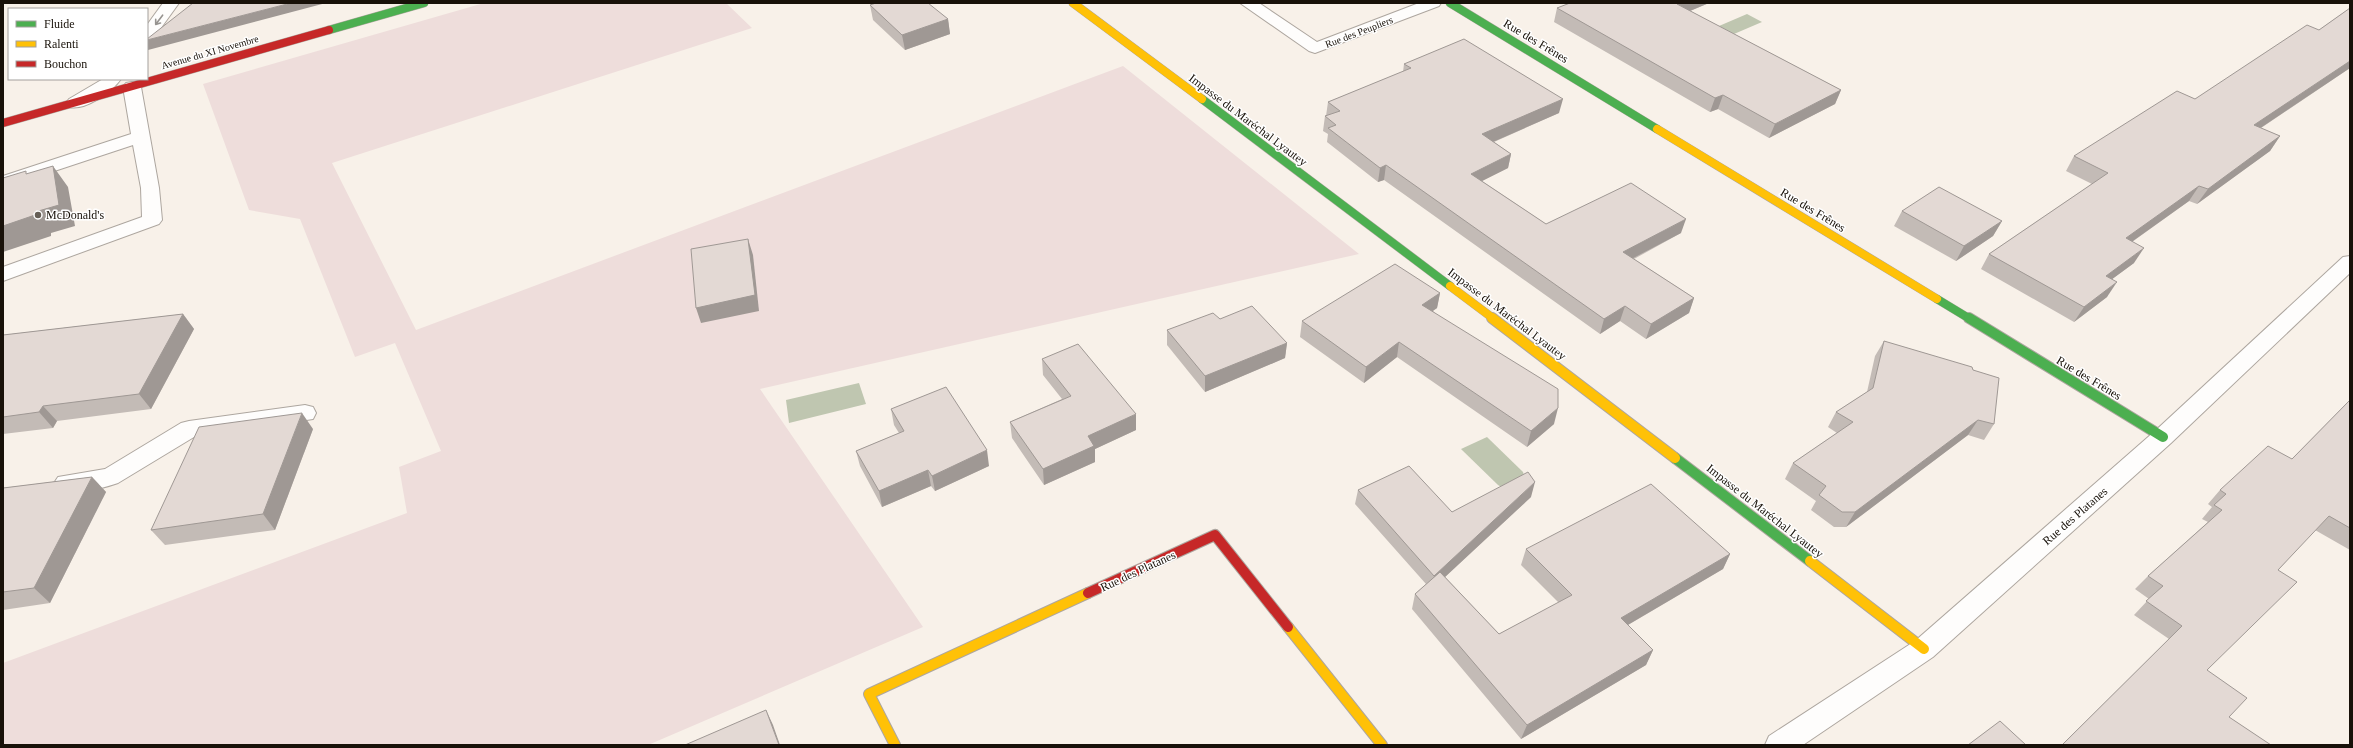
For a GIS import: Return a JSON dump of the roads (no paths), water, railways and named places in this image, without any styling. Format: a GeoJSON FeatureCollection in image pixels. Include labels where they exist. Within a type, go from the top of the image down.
{"type":"FeatureCollection","features":[{"type":"Feature","properties":{"kind":"street","name":"Avenue du XI Novembre"},"geometry":{"type":"LineString","coordinates":[[3,123],[424,3]]}},
{"type":"Feature","properties":{"kind":"street","name":"Impasse du Maréchal Lyautey"},"geometry":{"type":"LineString","coordinates":[[1073,3],[1487,313],[1924,649]]}},
{"type":"Feature","properties":{"kind":"street","name":"Rue des Peupliers"},"geometry":{"type":"LineString","coordinates":[[1248,3],[1315,48],[1433,3]]}},
{"type":"Feature","properties":{"kind":"street","name":"Rue des Frênes"},"geometry":{"type":"LineString","coordinates":[[1450,3],[2163,437]]}},
{"type":"Feature","properties":{"kind":"street"},"geometry":{"type":"LineString","coordinates":[[148,35],[171,4]]}},
{"type":"Feature","properties":{"kind":"street"},"geometry":{"type":"LineString","coordinates":[[75,103],[106,86],[112,80]]}},
{"type":"Feature","properties":{"kind":"street"},"geometry":{"type":"LineString","coordinates":[[3,274],[152,220],[150,188],[132,87]]}},
{"type":"Feature","properties":{"kind":"street"},"geometry":{"type":"LineString","coordinates":[[3,182],[141,137]]}},
{"type":"Feature","properties":{"kind":"street","name":"Rue des Platanes"},"geometry":{"type":"LineString","coordinates":[[1779,745],[1924,649],[2163,437],[2350,262]]}},
{"type":"Feature","properties":{"kind":"street"},"geometry":{"type":"LineString","coordinates":[[41,487],[110,477],[189,429],[305,413]]}},
{"type":"Feature","properties":{"kind":"street","name":"Rue des Platanes"},"geometry":{"type":"LineString","coordinates":[[895,745],[869,694],[1215,535],[1382,745]]}},
{"type":"Feature","properties":{"kind":"place","name":"McDonald's"},"geometry":{"type":"Point","coordinates":[38,215]}}]}
